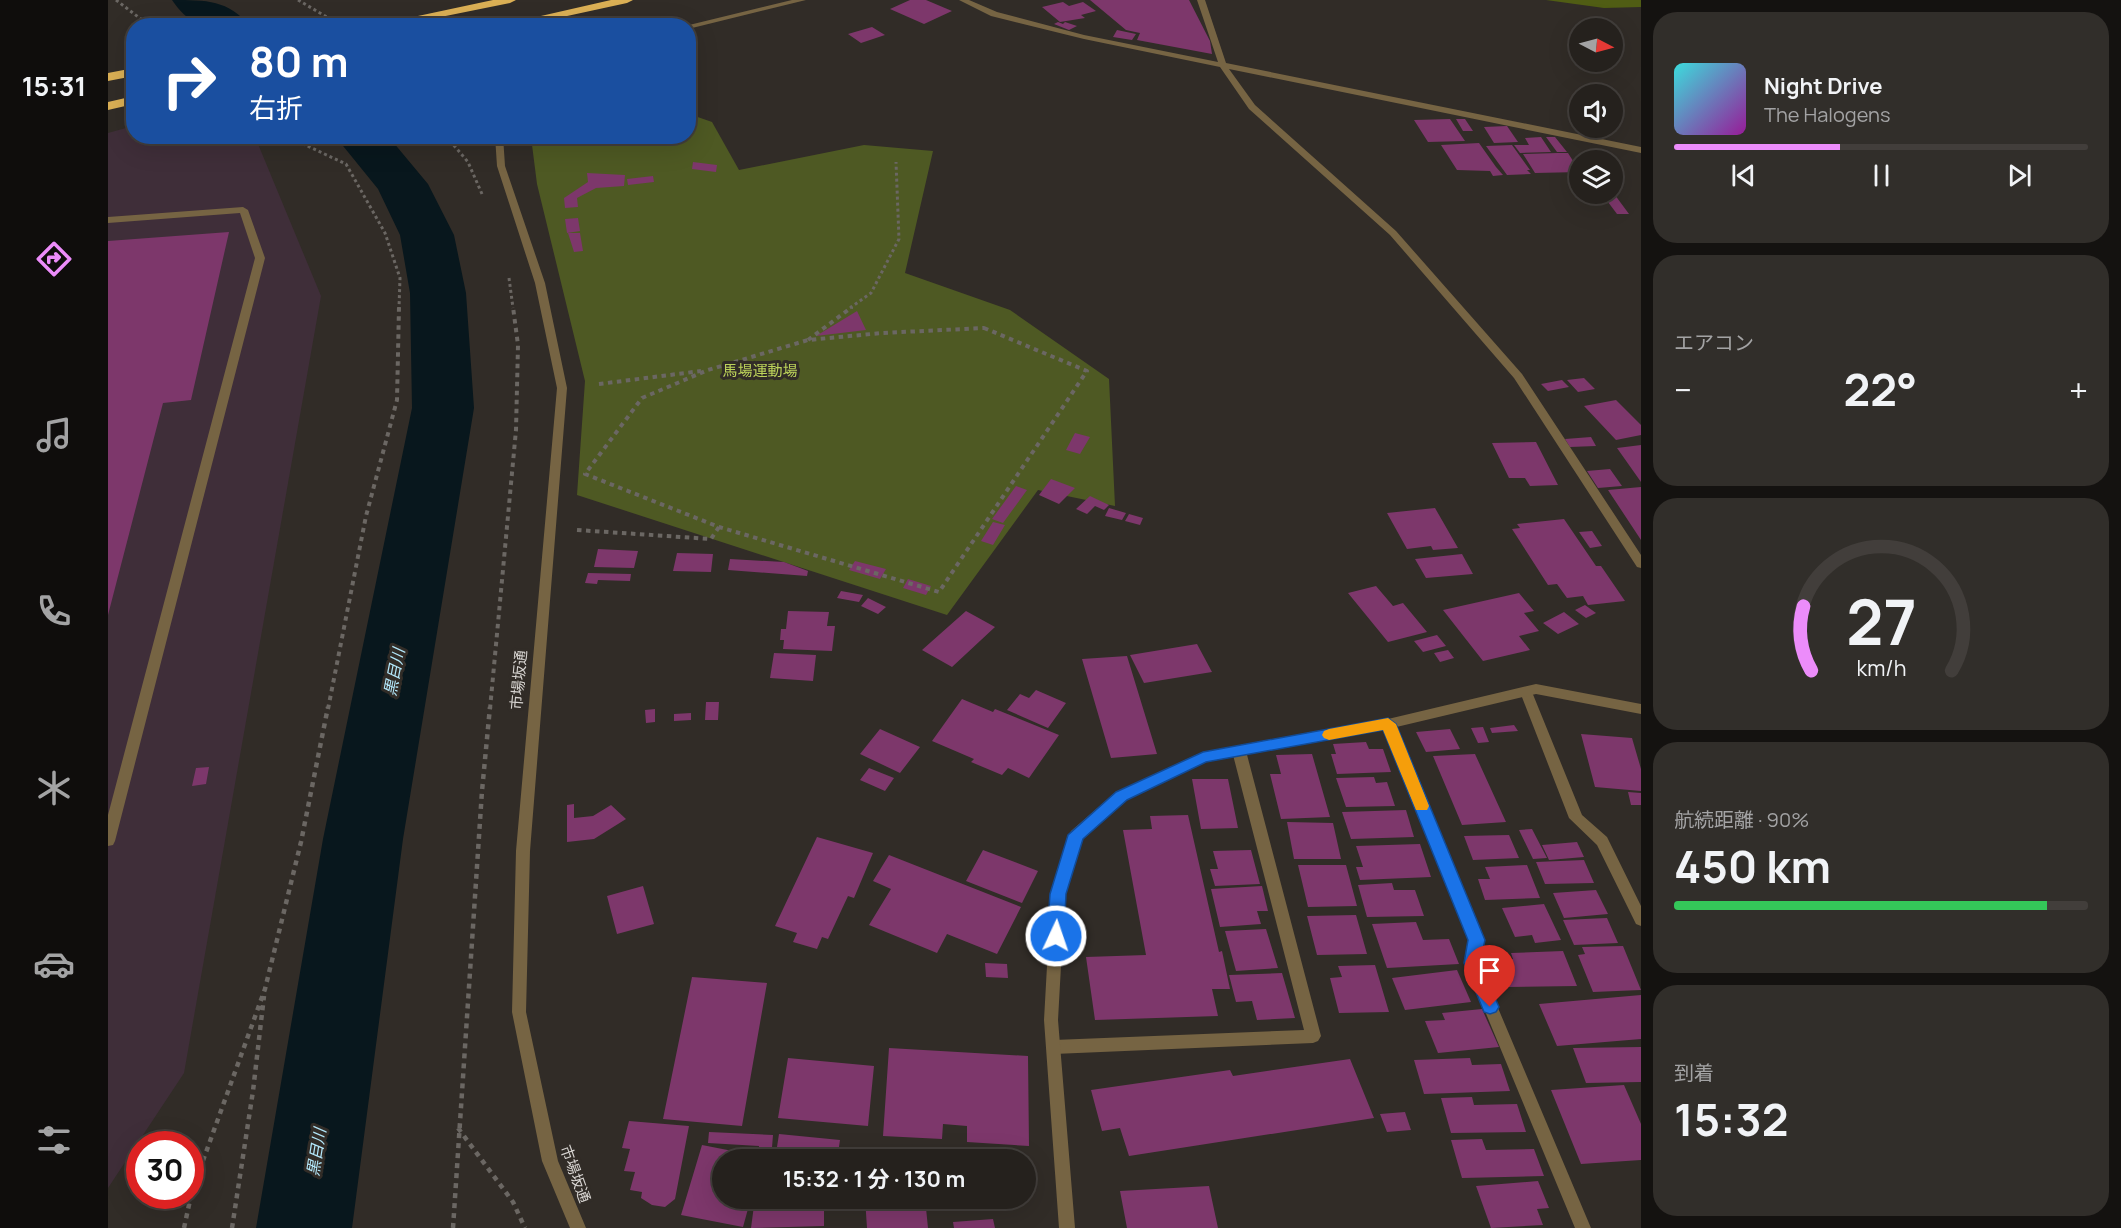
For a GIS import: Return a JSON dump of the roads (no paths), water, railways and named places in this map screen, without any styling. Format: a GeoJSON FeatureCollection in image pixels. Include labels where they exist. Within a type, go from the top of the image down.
{"type":"FeatureCollection","features":[{"type":"Feature","properties":{"kind":"highway"},"geometry":{"type":"LineString","coordinates":[[417,18],[510,0]]}},
{"type":"Feature","properties":{"kind":"highway"},"geometry":{"type":"LineString","coordinates":[[540,18],[627,0]]}},
{"type":"Feature","properties":{"kind":"highway"},"geometry":{"type":"LineString","coordinates":[[108,77],[126,74]]}},
{"type":"Feature","properties":{"kind":"highway"},"geometry":{"type":"LineString","coordinates":[[108,106],[126,102]]}},
{"type":"Feature","properties":{"kind":"street"},"geometry":{"type":"LineString","coordinates":[[696,25],[802,0]]}},
{"type":"Feature","properties":{"kind":"street"},"geometry":{"type":"LineString","coordinates":[[963,0],[994,14],[1072,34],[1641,150]]}},
{"type":"Feature","properties":{"kind":"street"},"geometry":{"type":"LineString","coordinates":[[1201,0],[1223,66],[1252,107],[1393,233],[1518,376],[1641,564]]}},
{"type":"Feature","properties":{"kind":"street","name":"市場坂通"},"geometry":{"type":"LineString","coordinates":[[500,144],[501,166],[540,283],[562,388],[523,851],[519,1012],[550,1161],[578,1228]]}},
{"type":"Feature","properties":{"kind":"street"},"geometry":{"type":"LineString","coordinates":[[108,220],[243,210],[260,258],[108,841]]}},
{"type":"Feature","properties":{"kind":"street"},"geometry":{"type":"LineString","coordinates":[[1067,1228],[1051,1020],[1058,894],[1076,835],[1121,796],[1203,757],[1388,724],[1536,689],[1641,709]]}},
{"type":"Feature","properties":{"kind":"street"},"geometry":{"type":"LineString","coordinates":[[1526,692],[1576,818],[1602,841],[1641,920]]}},
{"type":"Feature","properties":{"kind":"street"},"geometry":{"type":"LineString","coordinates":[[1388,724],[1477,940],[1472,963],[1583,1228]]}},
{"type":"Feature","properties":{"kind":"street"},"geometry":{"type":"LineString","coordinates":[[1054,1047],[1313,1036],[1239,751]]}},
{"type":"Feature","properties":{"kind":"waterway","name":"黒目川"},"geometry":{"type":"LineString","coordinates":[[194,0],[218,18]]}},
{"type":"Feature","properties":{"kind":"waterway","name":"黒目川"},"geometry":{"type":"LineString","coordinates":[[304,1228],[363,839],[443,408],[438,293],[427,235],[402,184],[367,144]]}},
{"type":"Feature","properties":{"kind":"park label","name":"馬場運動場"},"geometry":{"type":"Point","coordinates":[760,371]}}]}
